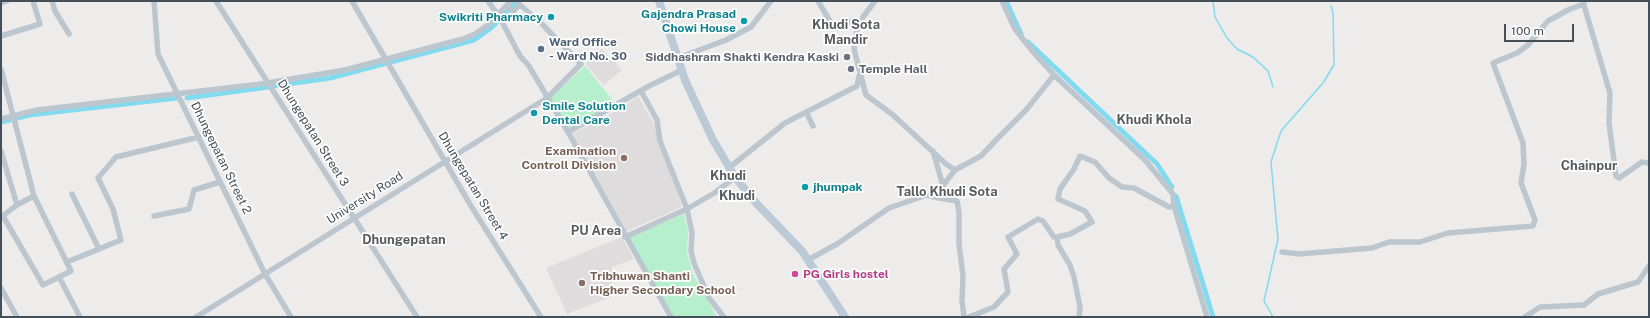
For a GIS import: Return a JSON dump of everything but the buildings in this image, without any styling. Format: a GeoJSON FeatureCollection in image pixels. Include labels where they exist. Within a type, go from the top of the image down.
{"type":"FeatureCollection","features":[{"type":"Feature","properties":{"kind":"main road"},"geometry":{"type":"LineString","coordinates":[[659,1],[682,70],[713,140],[735,177],[757,204],[808,260],[845,317]]}},
{"type":"Feature","properties":{"kind":"street"},"geometry":{"type":"LineString","coordinates":[[1,4],[7,1]]}},
{"type":"Feature","properties":{"kind":"street"},"geometry":{"type":"LineString","coordinates":[[1,36],[40,24],[33,1]]}},
{"type":"Feature","properties":{"kind":"street"},"geometry":{"type":"LineString","coordinates":[[52,1],[55,11],[69,34]]}},
{"type":"Feature","properties":{"kind":"street","name":"Dhungepatan Street 2"},"geometry":{"type":"LineString","coordinates":[[154,1],[158,54],[265,274],[291,317]]}},
{"type":"Feature","properties":{"kind":"street","name":"Dhungepatan Street 3"},"geometry":{"type":"LineString","coordinates":[[216,1],[417,317]]}},
{"type":"Feature","properties":{"kind":"street","name":"Dhungepatan Street 4"},"geometry":{"type":"LineString","coordinates":[[352,1],[445,161],[541,317]]}},
{"type":"Feature","properties":{"kind":"street"},"geometry":{"type":"LineString","coordinates":[[488,1],[498,14],[520,56],[529,66],[568,132],[625,237],[671,317]]}},
{"type":"Feature","properties":{"kind":"street"},"geometry":{"type":"LineString","coordinates":[[1,118],[37,110],[269,83],[387,62],[463,40],[488,25],[511,1]]}},
{"type":"Feature","properties":{"kind":"street"},"geometry":{"type":"LineString","coordinates":[[678,58],[726,40],[751,27],[771,1]]}},
{"type":"Feature","properties":{"kind":"street"},"geometry":{"type":"LineString","coordinates":[[818,1],[834,28],[863,18]]}},
{"type":"Feature","properties":{"kind":"street"},"geometry":{"type":"LineString","coordinates":[[875,1],[857,29],[854,49],[859,74],[866,95],[893,115],[946,164],[955,170]]}},
{"type":"Feature","properties":{"kind":"street"},"geometry":{"type":"LineString","coordinates":[[1002,1],[1015,29],[1054,75],[1157,172],[1173,194],[1174,206],[1207,317]]}},
{"type":"Feature","properties":{"kind":"street"},"geometry":{"type":"LineString","coordinates":[[1282,252],[1299,254],[1372,248],[1389,242],[1420,242],[1448,233],[1533,226],[1535,220],[1521,184],[1524,164],[1523,143],[1493,63],[1517,53],[1528,45],[1548,21],[1570,8],[1583,3],[1610,93],[1609,123],[1616,176],[1619,178],[1642,162],[1649,163]]}},
{"type":"Feature","properties":{"kind":"street","name":"University Road"},"geometry":{"type":"LineString","coordinates":[[196,317],[354,217],[547,98],[581,64],[542,24],[519,4],[513,12],[506,6]]}},
{"type":"Feature","properties":{"kind":"street"},"geometry":{"type":"LineString","coordinates":[[852,21],[857,29]]}},
{"type":"Feature","properties":{"kind":"street"},"geometry":{"type":"LineString","coordinates":[[1,70],[34,196],[71,271],[43,285],[2,216],[17,205],[34,196]]}},
{"type":"Feature","properties":{"kind":"street"},"geometry":{"type":"LineString","coordinates":[[568,132],[682,70]]}},
{"type":"Feature","properties":{"kind":"street"},"geometry":{"type":"LineString","coordinates":[[857,86],[859,74]]}},
{"type":"Feature","properties":{"kind":"street"},"geometry":{"type":"LineString","coordinates":[[934,197],[955,170],[981,156],[1026,110],[1054,75]]}},
{"type":"Feature","properties":{"kind":"street"},"geometry":{"type":"LineString","coordinates":[[857,86],[864,90]]}},
{"type":"Feature","properties":{"kind":"street"},"geometry":{"type":"LineString","coordinates":[[730,167],[776,130],[806,112],[857,86]]}},
{"type":"Feature","properties":{"kind":"street"},"geometry":{"type":"LineString","coordinates":[[641,91],[657,120],[660,141],[687,209],[692,233],[691,251],[694,263],[709,298],[724,317]]}},
{"type":"Feature","properties":{"kind":"street"},"geometry":{"type":"LineString","coordinates":[[806,112],[813,126]]}},
{"type":"Feature","properties":{"kind":"street"},"geometry":{"type":"LineString","coordinates":[[67,262],[121,240],[113,209],[98,178],[116,157],[199,137]]}},
{"type":"Feature","properties":{"kind":"street"},"geometry":{"type":"LineString","coordinates":[[1,151],[17,205]]}},
{"type":"Feature","properties":{"kind":"street"},"geometry":{"type":"LineString","coordinates":[[933,151],[943,186]]}},
{"type":"Feature","properties":{"kind":"street"},"geometry":{"type":"LineString","coordinates":[[968,317],[994,307],[1008,292],[1004,269],[1016,254],[1008,237],[1038,219],[1043,221],[1054,237],[1070,234],[1092,222],[1085,211],[1058,199],[1060,189],[1074,169],[1080,156],[1095,162],[1109,178],[1122,187],[1134,188],[1168,207],[1174,206]]}},
{"type":"Feature","properties":{"kind":"street"},"geometry":{"type":"LineString","coordinates":[[625,237],[687,209],[716,192],[735,177]]}},
{"type":"Feature","properties":{"kind":"street"},"geometry":{"type":"LineString","coordinates":[[154,216],[189,209],[194,190],[220,182]]}},
{"type":"Feature","properties":{"kind":"street"},"geometry":{"type":"LineString","coordinates":[[72,194],[99,249]]}},
{"type":"Feature","properties":{"kind":"street"},"geometry":{"type":"LineString","coordinates":[[808,260],[837,244],[889,208],[927,195],[957,201],[960,212],[959,244],[963,276],[962,301],[964,317]]}},
{"type":"Feature","properties":{"kind":"street"},"geometry":{"type":"LineString","coordinates":[[1057,237],[1058,245],[1070,265],[1074,277],[1080,307],[1079,317]]}},
{"type":"Feature","properties":{"kind":"street"},"geometry":{"type":"LineString","coordinates":[[1525,317],[1540,307],[1584,305],[1598,294],[1638,282],[1649,266]]}},
{"type":"Feature","properties":{"kind":"street"},"geometry":{"type":"LineString","coordinates":[[59,277],[80,317]]}},
{"type":"Feature","properties":{"kind":"street"},"geometry":{"type":"LineString","coordinates":[[1,288],[17,317]]}},
{"type":"Feature","properties":{"kind":"shaded area"},"geometry":{"type":"Polygon","coordinates":[[[602,49],[622,70],[604,85],[585,64],[602,49]]]}},
{"type":"Feature","properties":{"kind":"shaded area","name":"Examination Controll Division"},"geometry":{"type":"Polygon","coordinates":[[[638,96],[657,129],[658,145],[673,178],[682,207],[625,232],[572,134],[621,108],[638,96]]]}},
{"type":"Feature","properties":{"kind":"shaded area","name":"Tribhuwan Shanti Higher Secondary School"},"geometry":{"type":"Polygon","coordinates":[[[622,237],[634,259],[612,267],[611,297],[567,314],[546,268],[622,237]]]}},
{"type":"Feature","properties":{"kind":"green space"},"geometry":{"type":"Polygon","coordinates":[[[585,66],[615,103],[569,129],[550,98],[585,66]]]}},
{"type":"Feature","properties":{"kind":"green space"},"geometry":{"type":"Polygon","coordinates":[[[684,214],[688,231],[687,252],[693,274],[717,317],[673,317],[628,238],[684,214]]]}},
{"type":"Feature","properties":{"kind":"waterway"},"geometry":{"type":"LineString","coordinates":[[273,86],[330,78],[474,40],[491,28],[517,1]]}},
{"type":"Feature","properties":{"kind":"waterway"},"geometry":{"type":"LineString","coordinates":[[1006,1],[1021,34]]}},
{"type":"Feature","properties":{"kind":"waterway"},"geometry":{"type":"LineString","coordinates":[[1213,1],[1215,17],[1227,38],[1237,49],[1253,57],[1268,71],[1273,87]]}},
{"type":"Feature","properties":{"kind":"waterway"},"geometry":{"type":"LineString","coordinates":[[1273,317],[1264,301],[1278,239],[1271,162],[1281,131],[1323,83],[1334,65],[1333,13],[1331,6]]}},
{"type":"Feature","properties":{"kind":"waterway"},"geometry":{"type":"LineString","coordinates":[[1028,42],[1157,164],[1172,187]]}},
{"type":"Feature","properties":{"kind":"waterway"},"geometry":{"type":"LineString","coordinates":[[187,98],[268,87]]}},
{"type":"Feature","properties":{"kind":"waterway"},"geometry":{"type":"LineString","coordinates":[[14,119],[29,115],[177,98]]}},
{"type":"Feature","properties":{"kind":"waterway"},"geometry":{"type":"LineString","coordinates":[[1,122],[10,120]]}},
{"type":"Feature","properties":{"kind":"waterway"},"geometry":{"type":"LineString","coordinates":[[1176,196],[1213,317]]}},
{"type":"Feature","properties":{"kind":"place","name":"Swikriti Pharmacy"},"geometry":{"type":"Point","coordinates":[551,17]}},
{"type":"Feature","properties":{"kind":"place","name":"Gajendra Prasad Chowi House"},"geometry":{"type":"Point","coordinates":[744,21]}},
{"type":"Feature","properties":{"kind":"place","name":"Ward Office - Ward No. 30"},"geometry":{"type":"Point","coordinates":[541,49]}},
{"type":"Feature","properties":{"kind":"place","name":"Siddhashram Shakti Kendra Kaski"},"geometry":{"type":"Point","coordinates":[847,57]}},
{"type":"Feature","properties":{"kind":"place","name":"Temple Hall"},"geometry":{"type":"Point","coordinates":[851,69]}},
{"type":"Feature","properties":{"kind":"place","name":"Smile Solution Dental Care"},"geometry":{"type":"Point","coordinates":[534,113]}},
{"type":"Feature","properties":{"kind":"place","name":"Examination Controll Division"},"geometry":{"type":"Point","coordinates":[624,158]}},
{"type":"Feature","properties":{"kind":"place","name":"jhumpak"},"geometry":{"type":"Point","coordinates":[805,187]}},
{"type":"Feature","properties":{"kind":"place","name":"PG Girls hostel"},"geometry":{"type":"Point","coordinates":[795,274]}},
{"type":"Feature","properties":{"kind":"place","name":"Tribhuwan Shanti Higher Secondary School"},"geometry":{"type":"Point","coordinates":[582,283]}},
{"type":"Feature","properties":{"kind":"district","name":"Khudi Sota Mandir"},"geometry":{"type":"Point","coordinates":[846,32]}},
{"type":"Feature","properties":{"kind":"district","name":"Khudi Khola"},"geometry":{"type":"Point","coordinates":[1154,120]}},
{"type":"Feature","properties":{"kind":"district","name":"Chainpur"},"geometry":{"type":"Point","coordinates":[1589,166]}},
{"type":"Feature","properties":{"kind":"district","name":"Khudi"},"geometry":{"type":"Point","coordinates":[728,176]}},
{"type":"Feature","properties":{"kind":"district","name":"Tallo Khudi Sota"},"geometry":{"type":"Point","coordinates":[947,192]}},
{"type":"Feature","properties":{"kind":"district","name":"Khudi"},"geometry":{"type":"Point","coordinates":[737,196]}},
{"type":"Feature","properties":{"kind":"district","name":"PU Area"},"geometry":{"type":"Point","coordinates":[596,231]}},
{"type":"Feature","properties":{"kind":"district","name":"Dhungepatan"},"geometry":{"type":"Point","coordinates":[404,240]}}]}
